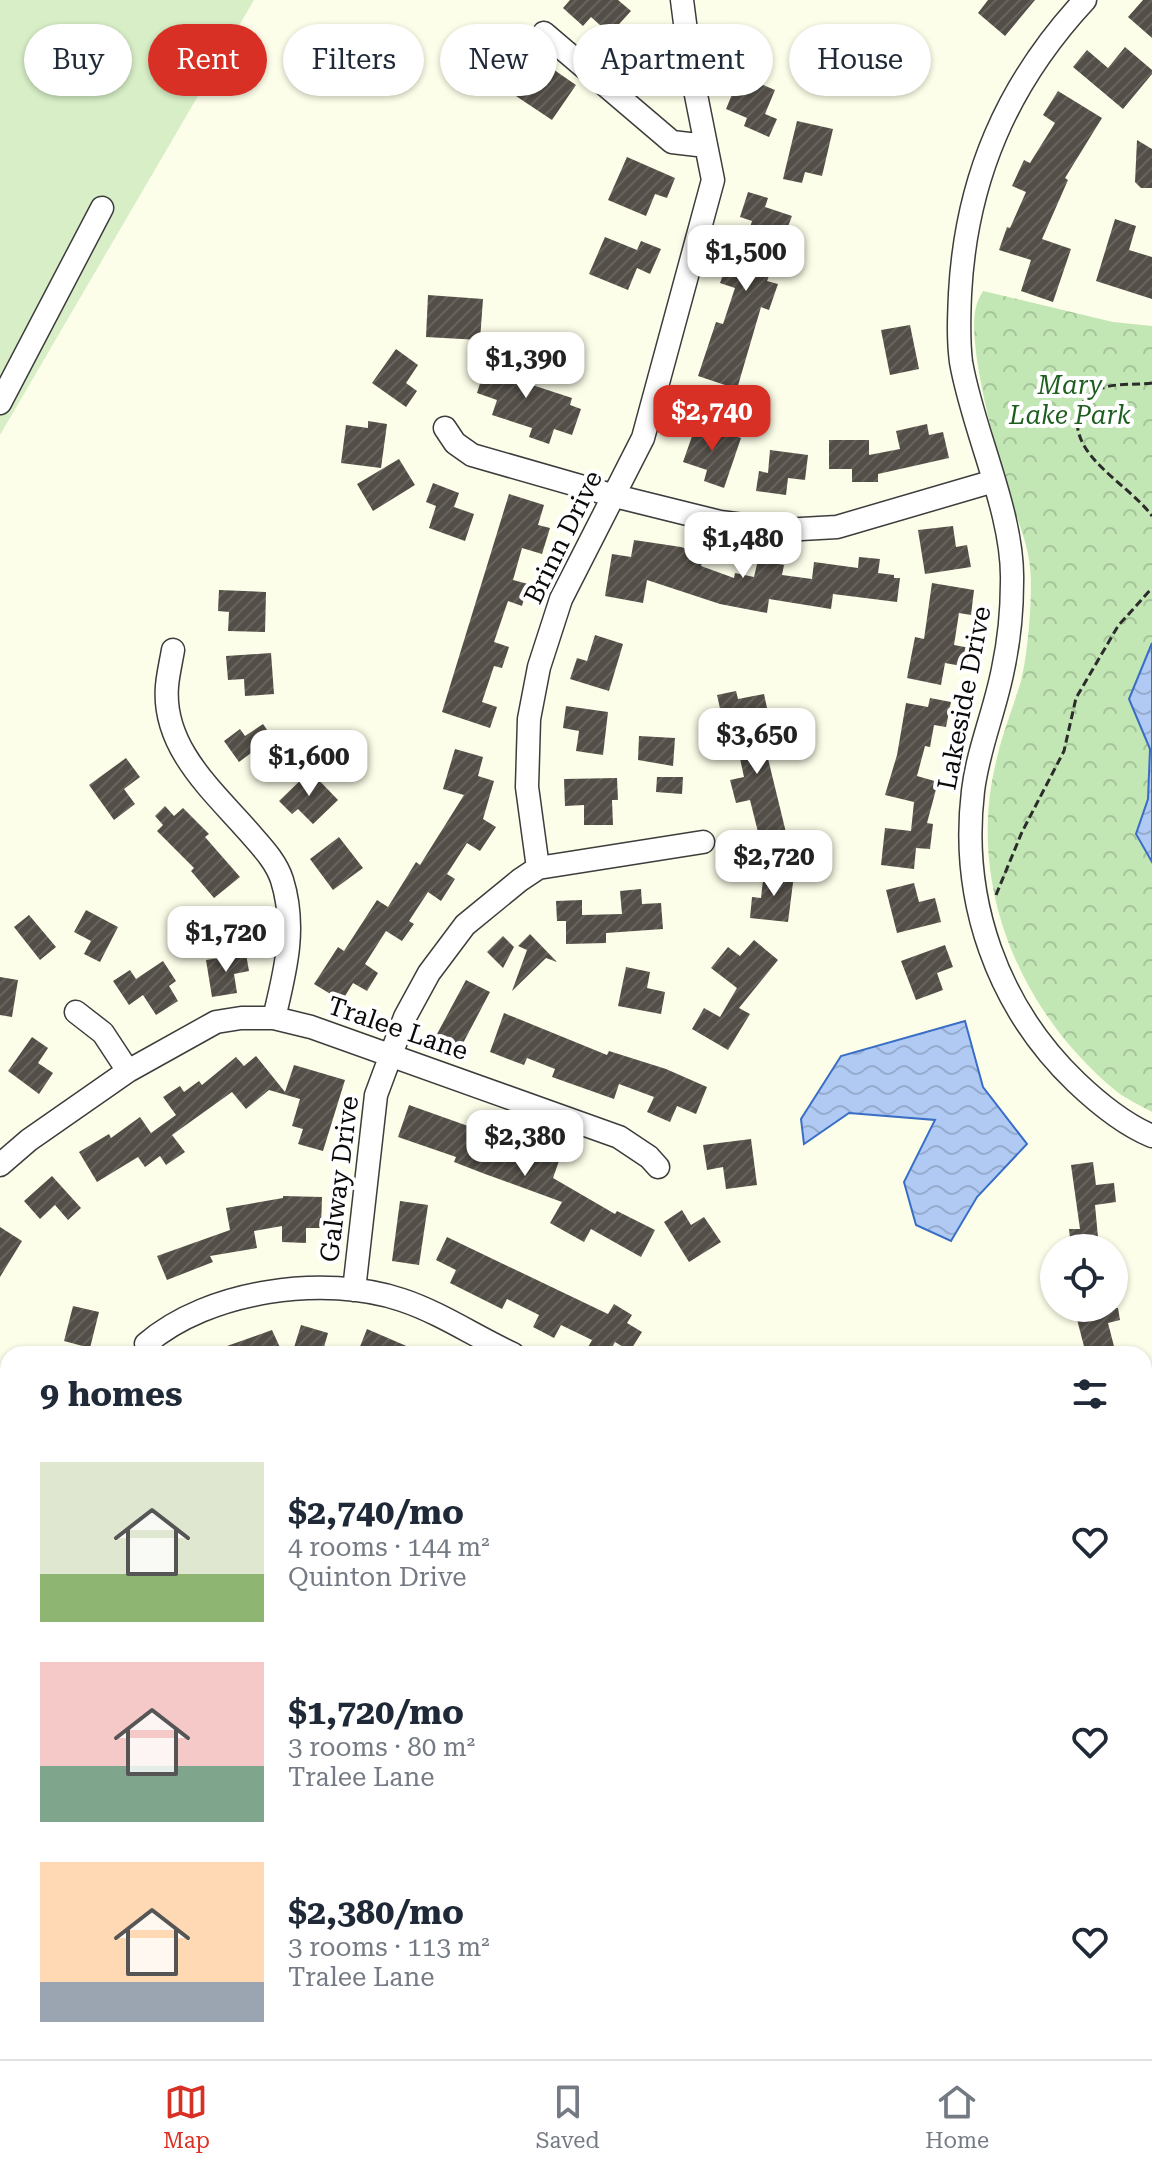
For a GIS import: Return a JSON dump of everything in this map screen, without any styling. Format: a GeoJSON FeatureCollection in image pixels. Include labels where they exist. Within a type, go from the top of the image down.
{"type":"FeatureCollection","features":[{"type":"Feature","properties":{"kind":"street","name":"Brinn Drive"},"geometry":{"type":"LineString","coordinates":[[538,868],[527,787],[532,695],[550,627],[561,599],[643,438],[713,180],[691,70],[682,0]]}},
{"type":"Feature","properties":{"kind":"street","name":"Lakeside Drive"},"geometry":{"type":"LineString","coordinates":[[1085,0],[1043,49],[1018,87],[986,159],[962,258],[958,328],[961,362],[994,481],[1010,551],[1012,580],[1003,673],[985,731],[973,792],[973,875],[981,922],[1005,988],[1017,1011],[1052,1059],[1101,1105],[1152,1136]]}},
{"type":"Feature","properties":{"kind":"street"},"geometry":{"type":"LineString","coordinates":[[557,44],[672,142],[706,146]]}},
{"type":"Feature","properties":{"kind":"street"},"geometry":{"type":"LineString","coordinates":[[0,403],[102,208]]}},
{"type":"Feature","properties":{"kind":"street"},"geometry":{"type":"LineString","coordinates":[[445,428],[455,443],[472,455],[615,496],[741,526],[809,530],[837,527],[994,481]]}},
{"type":"Feature","properties":{"kind":"street"},"geometry":{"type":"LineString","coordinates":[[173,650],[167,687],[168,706],[185,758],[267,852],[281,877],[290,934],[274,1018]]}},
{"type":"Feature","properties":{"kind":"street","name":"Galway Drive"},"geometry":{"type":"LineString","coordinates":[[354,1290],[376,1095],[390,1054],[429,973],[451,942],[476,915],[538,868],[703,842]]}},
{"type":"Feature","properties":{"kind":"street"},"geometry":{"type":"LineString","coordinates":[[76,1012],[103,1033],[128,1071]]}},
{"type":"Feature","properties":{"kind":"street","name":"Tralee Lane"},"geometry":{"type":"LineString","coordinates":[[0,1165],[29,1140],[128,1071],[216,1022],[274,1018],[390,1054],[619,1137],[649,1157],[658,1167]]}},
{"type":"Feature","properties":{"kind":"street"},"geometry":{"type":"LineString","coordinates":[[146,1344],[175,1323],[260,1293],[299,1287],[354,1290],[401,1300],[425,1309],[469,1344]]}},
{"type":"Feature","properties":{"kind":"path"},"geometry":{"type":"LineString","coordinates":[[1152,383],[1109,386],[1097,390],[1081,406],[1077,422],[1083,444],[1093,460],[1134,493],[1152,516]]}},
{"type":"Feature","properties":{"kind":"path"},"geometry":{"type":"LineString","coordinates":[[995,896],[1022,832],[1064,751],[1076,698],[1113,634],[1152,588]]}},
{"type":"Feature","properties":{"kind":"green space"},"geometry":{"type":"Polygon","coordinates":[[[0,0],[254,0],[240,24],[148,24],[148,96],[198,96],[0,435],[0,0]]]}},
{"type":"Feature","properties":{"kind":"green space","name":"Mary Lake Park"},"geometry":{"type":"Polygon","coordinates":[[[983,291],[1113,322],[1152,326],[1152,1112],[1116,1091],[1082,1059],[1053,1024],[1028,985],[1009,943],[995,899],[989,854],[989,808],[998,752],[1024,669],[1031,579],[1027,549],[998,456],[979,373],[974,324],[976,305],[983,291]]]}},
{"type":"Feature","properties":{"kind":"water"},"geometry":{"type":"Polygon","coordinates":[[[1152,643],[1152,862],[1136,834],[1148,799],[1150,749],[1129,699],[1152,643]]]}},
{"type":"Feature","properties":{"kind":"water"},"geometry":{"type":"Polygon","coordinates":[[[965,1021],[983,1087],[1027,1144],[977,1197],[951,1241],[916,1225],[904,1182],[935,1120],[849,1113],[804,1144],[801,1119],[841,1056],[965,1021]]]}},
{"type":"Feature","properties":{"kind":"building"},"geometry":{"type":"Polygon","coordinates":[[[570,0],[618,0],[631,11],[619,24],[599,24],[591,17],[581,24],[563,8],[570,0]]]}},
{"type":"Feature","properties":{"kind":"building"},"geometry":{"type":"Polygon","coordinates":[[[988,0],[1035,0],[1005,36],[978,13],[988,0]]]}},
{"type":"Feature","properties":{"kind":"building"},"geometry":{"type":"Polygon","coordinates":[[[1143,0],[1152,0],[1152,38],[1128,17],[1143,0]]]}},
{"type":"Feature","properties":{"kind":"building"},"geometry":{"type":"Polygon","coordinates":[[[1125,47],[1152,70],[1152,74],[1123,109],[1073,67],[1087,50],[1108,68],[1125,47]]]}},
{"type":"Feature","properties":{"kind":"building"},"geometry":{"type":"Polygon","coordinates":[[[557,72],[573,83],[573,89],[552,120],[516,96],[557,96],[557,72]]]}},
{"type":"Feature","properties":{"kind":"building"},"geometry":{"type":"Polygon","coordinates":[[[1058,91],[1102,118],[1065,178],[1068,180],[1042,239],[1071,249],[1053,302],[1021,291],[1031,260],[999,250],[1007,227],[1010,228],[1026,192],[1012,186],[1024,160],[1030,163],[1055,123],[1043,115],[1058,91]]]}},
{"type":"Feature","properties":{"kind":"building"},"geometry":{"type":"Polygon","coordinates":[[[731,96],[772,96],[765,114],[777,119],[769,137],[744,126],[747,118],[726,109],[731,96]]]}},
{"type":"Feature","properties":{"kind":"building"},"geometry":{"type":"Polygon","coordinates":[[[797,121],[833,129],[822,176],[805,172],[802,183],[783,179],[797,121]]]}},
{"type":"Feature","properties":{"kind":"building"},"geometry":{"type":"Polygon","coordinates":[[[1137,140],[1152,149],[1152,188],[1141,188],[1135,182],[1137,140]]]}},
{"type":"Feature","properties":{"kind":"building"},"geometry":{"type":"Polygon","coordinates":[[[627,157],[675,178],[667,198],[655,194],[646,216],[608,200],[627,157]]]}},
{"type":"Feature","properties":{"kind":"building"},"geometry":{"type":"Polygon","coordinates":[[[748,192],[768,198],[765,207],[792,216],[767,281],[778,284],[769,310],[761,307],[737,389],[698,376],[716,322],[723,324],[735,288],[720,283],[729,259],[739,262],[752,221],[740,217],[748,192]]]}},
{"type":"Feature","properties":{"kind":"building"},"geometry":{"type":"Polygon","coordinates":[[[1115,219],[1136,226],[1129,250],[1152,257],[1152,299],[1096,281],[1115,219]]]}},
{"type":"Feature","properties":{"kind":"building"},"geometry":{"type":"Polygon","coordinates":[[[605,237],[637,250],[641,241],[661,249],[650,274],[637,268],[628,290],[589,274],[605,237]]]}},
{"type":"Feature","properties":{"kind":"building"},"geometry":{"type":"Polygon","coordinates":[[[428,295],[483,299],[480,340],[426,337],[428,295]]]}},
{"type":"Feature","properties":{"kind":"building"},"geometry":{"type":"Polygon","coordinates":[[[910,325],[919,369],[890,375],[881,330],[910,325]]]}},
{"type":"Feature","properties":{"kind":"building"},"geometry":{"type":"Polygon","coordinates":[[[396,349],[418,365],[406,383],[417,391],[406,407],[372,383],[396,349]]]}},
{"type":"Feature","properties":{"kind":"building"},"geometry":{"type":"Polygon","coordinates":[[[489,354],[528,367],[523,382],[572,398],[570,405],[581,409],[572,435],[554,429],[549,444],[529,437],[532,428],[492,415],[497,400],[477,393],[489,354]]]}},
{"type":"Feature","properties":{"kind":"building"},"geometry":{"type":"Polygon","coordinates":[[[368,421],[387,424],[381,468],[341,463],[346,425],[368,428],[368,421]]]}},
{"type":"Feature","properties":{"kind":"building"},"geometry":{"type":"Polygon","coordinates":[[[697,422],[741,438],[724,488],[704,481],[707,470],[683,462],[697,422]]]}},
{"type":"Feature","properties":{"kind":"building"},"geometry":{"type":"Polygon","coordinates":[[[927,424],[929,435],[943,432],[949,458],[878,474],[878,482],[852,482],[852,469],[829,469],[829,440],[869,440],[869,455],[900,449],[896,431],[927,424]]]}},
{"type":"Feature","properties":{"kind":"building"},"geometry":{"type":"Polygon","coordinates":[[[770,450],[808,455],[805,480],[788,478],[786,495],[756,491],[759,471],[768,473],[770,450]]]}},
{"type":"Feature","properties":{"kind":"building"},"geometry":{"type":"Polygon","coordinates":[[[399,459],[415,485],[373,511],[357,484],[399,459]]]}},
{"type":"Feature","properties":{"kind":"building"},"geometry":{"type":"Polygon","coordinates":[[[433,483],[459,493],[454,507],[474,514],[465,541],[429,528],[436,506],[426,502],[433,483]]]}},
{"type":"Feature","properties":{"kind":"building"},"geometry":{"type":"Polygon","coordinates":[[[509,494],[544,505],[538,525],[550,528],[542,554],[522,548],[513,580],[528,584],[522,606],[508,601],[494,642],[509,647],[502,668],[494,666],[482,702],[497,707],[490,728],[442,712],[509,494]]]}},
{"type":"Feature","properties":{"kind":"building"},"geometry":{"type":"Polygon","coordinates":[[[953,526],[956,547],[967,545],[971,567],[925,574],[918,530],[953,526]]]}},
{"type":"Feature","properties":{"kind":"building"},"geometry":{"type":"Polygon","coordinates":[[[634,540],[681,547],[705,555],[701,566],[734,578],[735,573],[754,577],[758,560],[784,565],[782,575],[812,579],[814,562],[858,568],[859,557],[880,559],[878,573],[900,578],[897,602],[833,594],[831,609],[769,599],[767,613],[720,604],[647,580],[643,603],[605,596],[612,554],[631,557],[634,540]]]}},
{"type":"Feature","properties":{"kind":"building"},"geometry":{"type":"Polygon","coordinates":[[[932,583],[974,590],[971,615],[959,613],[954,645],[970,648],[967,667],[945,663],[941,685],[907,678],[915,637],[924,639],[932,583]]]}},
{"type":"Feature","properties":{"kind":"building"},"geometry":{"type":"Polygon","coordinates":[[[219,590],[266,592],[265,632],[228,631],[229,612],[218,611],[219,590]]]}},
{"type":"Feature","properties":{"kind":"building"},"geometry":{"type":"Polygon","coordinates":[[[595,635],[623,644],[609,691],[570,679],[577,658],[587,661],[595,635]]]}},
{"type":"Feature","properties":{"kind":"building"},"geometry":{"type":"Polygon","coordinates":[[[271,653],[274,694],[245,696],[244,679],[228,680],[226,656],[271,653]]]}},
{"type":"Feature","properties":{"kind":"building"},"geometry":{"type":"Polygon","coordinates":[[[736,691],[738,699],[764,694],[772,731],[762,734],[791,853],[751,862],[745,839],[759,836],[750,800],[736,803],[730,780],[744,777],[739,754],[746,752],[739,718],[723,722],[717,695],[736,691]]]}},
{"type":"Feature","properties":{"kind":"building"},"geometry":{"type":"Polygon","coordinates":[[[930,698],[951,702],[946,727],[934,725],[930,747],[925,746],[917,776],[938,782],[927,823],[933,824],[930,849],[916,848],[914,869],[881,865],[885,828],[911,831],[914,802],[885,795],[897,755],[906,703],[928,707],[930,698]]]}},
{"type":"Feature","properties":{"kind":"building"},"geometry":{"type":"Polygon","coordinates":[[[566,706],[608,712],[603,755],[576,751],[579,731],[563,728],[566,706]]]}},
{"type":"Feature","properties":{"kind":"building"},"geometry":{"type":"Polygon","coordinates":[[[263,724],[284,754],[263,769],[251,753],[239,762],[224,741],[240,729],[245,736],[263,724]]]}},
{"type":"Feature","properties":{"kind":"building"},"geometry":{"type":"Polygon","coordinates":[[[639,736],[675,738],[673,766],[638,760],[639,736]]]}},
{"type":"Feature","properties":{"kind":"building"},"geometry":{"type":"Polygon","coordinates":[[[455,749],[483,757],[478,776],[494,781],[483,819],[496,827],[480,851],[467,843],[447,874],[455,879],[441,901],[428,892],[409,921],[414,924],[402,941],[386,931],[365,964],[378,973],[367,991],[353,983],[342,1001],[314,984],[338,947],[344,951],[377,900],[388,907],[416,862],[420,865],[464,795],[443,789],[455,749]]]}},
{"type":"Feature","properties":{"kind":"building"},"geometry":{"type":"Polygon","coordinates":[[[126,758],[140,777],[124,789],[135,804],[114,820],[89,785],[126,758]]]}},
{"type":"Feature","properties":{"kind":"building"},"geometry":{"type":"Polygon","coordinates":[[[310,771],[338,800],[313,824],[298,809],[292,814],[279,801],[310,771]]]}},
{"type":"Feature","properties":{"kind":"building"},"geometry":{"type":"Polygon","coordinates":[[[657,777],[683,777],[682,794],[656,792],[657,777]]]}},
{"type":"Feature","properties":{"kind":"building"},"geometry":{"type":"Polygon","coordinates":[[[617,778],[618,800],[612,800],[613,825],[584,825],[584,805],[565,806],[564,779],[617,778]]]}},
{"type":"Feature","properties":{"kind":"building"},"geometry":{"type":"Polygon","coordinates":[[[165,806],[174,816],[183,808],[209,834],[205,837],[240,877],[214,898],[191,871],[194,868],[157,831],[163,825],[155,816],[165,806]]]}},
{"type":"Feature","properties":{"kind":"building"},"geometry":{"type":"Polygon","coordinates":[[[339,837],[363,868],[333,890],[310,859],[339,837]]]}},
{"type":"Feature","properties":{"kind":"building"},"geometry":{"type":"Polygon","coordinates":[[[764,871],[794,875],[788,922],[750,918],[752,897],[761,898],[764,871]]]}},
{"type":"Feature","properties":{"kind":"building"},"geometry":{"type":"Polygon","coordinates":[[[914,883],[919,902],[935,898],[941,922],[897,933],[886,890],[914,883]]]}},
{"type":"Feature","properties":{"kind":"building"},"geometry":{"type":"Polygon","coordinates":[[[641,889],[642,904],[661,903],[663,929],[606,933],[606,943],[566,944],[566,921],[557,921],[556,901],[582,900],[582,915],[622,914],[620,891],[641,889]]]}},
{"type":"Feature","properties":{"kind":"building"},"geometry":{"type":"Polygon","coordinates":[[[86,910],[118,927],[100,962],[84,954],[91,941],[74,932],[86,910]]]}},
{"type":"Feature","properties":{"kind":"building"},"geometry":{"type":"Polygon","coordinates":[[[29,915],[56,947],[40,960],[14,927],[29,915]]]}},
{"type":"Feature","properties":{"kind":"building"},"geometry":{"type":"Polygon","coordinates":[[[530,934],[557,962],[546,958],[512,991],[527,950],[518,946],[530,934]]]}},
{"type":"Feature","properties":{"kind":"building"},"geometry":{"type":"Polygon","coordinates":[[[503,936],[514,947],[503,968],[487,952],[503,936]]]}},
{"type":"Feature","properties":{"kind":"building"},"geometry":{"type":"Polygon","coordinates":[[[754,940],[778,960],[739,1008],[750,1014],[728,1050],[692,1029],[704,1008],[720,1017],[737,988],[711,968],[728,947],[740,956],[754,940]]]}},
{"type":"Feature","properties":{"kind":"building"},"geometry":{"type":"Polygon","coordinates":[[[945,945],[953,967],[937,973],[943,990],[916,1000],[901,961],[945,945]]]}},
{"type":"Feature","properties":{"kind":"building"},"geometry":{"type":"Polygon","coordinates":[[[246,954],[249,971],[234,974],[237,993],[212,997],[206,960],[246,954]]]}},
{"type":"Feature","properties":{"kind":"building"},"geometry":{"type":"Polygon","coordinates":[[[163,961],[176,981],[169,986],[178,1001],[156,1015],[143,995],[129,1005],[113,981],[130,970],[136,979],[163,961]]]}},
{"type":"Feature","properties":{"kind":"building"},"geometry":{"type":"Polygon","coordinates":[[[626,967],[650,972],[647,988],[665,992],[661,1014],[618,1006],[626,967]]]}},
{"type":"Feature","properties":{"kind":"building"},"geometry":{"type":"Polygon","coordinates":[[[0,977],[18,980],[12,1017],[0,1015],[0,977]]]}},
{"type":"Feature","properties":{"kind":"building"},"geometry":{"type":"Polygon","coordinates":[[[466,980],[490,992],[461,1047],[437,1034],[466,980]]]}},
{"type":"Feature","properties":{"kind":"building"},"geometry":{"type":"Polygon","coordinates":[[[504,1013],[607,1055],[609,1051],[666,1069],[707,1087],[696,1114],[677,1106],[670,1122],[647,1112],[654,1097],[619,1084],[614,1099],[552,1077],[555,1069],[527,1058],[524,1065],[490,1052],[504,1013]]]}},
{"type":"Feature","properties":{"kind":"building"},"geometry":{"type":"Polygon","coordinates":[[[32,1037],[48,1048],[38,1063],[53,1073],[39,1094],[8,1071],[32,1037]]]}},
{"type":"Feature","properties":{"kind":"building"},"geometry":{"type":"Polygon","coordinates":[[[256,1056],[285,1092],[294,1065],[345,1080],[323,1151],[298,1144],[303,1129],[292,1126],[300,1099],[269,1090],[246,1109],[232,1092],[172,1135],[185,1152],[166,1165],[160,1156],[145,1167],[138,1157],[97,1182],[79,1152],[109,1134],[111,1138],[140,1117],[151,1133],[176,1115],[163,1097],[180,1086],[184,1092],[199,1081],[202,1085],[236,1057],[244,1066],[256,1056]]]}},
{"type":"Feature","properties":{"kind":"building"},"geometry":{"type":"Polygon","coordinates":[[[409,1105],[485,1129],[480,1143],[512,1156],[516,1145],[559,1161],[553,1178],[615,1214],[617,1211],[655,1230],[641,1257],[591,1229],[584,1242],[550,1223],[562,1202],[454,1162],[456,1157],[398,1137],[409,1105]]]}},
{"type":"Feature","properties":{"kind":"building"},"geometry":{"type":"Polygon","coordinates":[[[751,1139],[757,1185],[726,1189],[723,1167],[707,1170],[703,1145],[751,1139]]]}},
{"type":"Feature","properties":{"kind":"building"},"geometry":{"type":"Polygon","coordinates":[[[1093,1162],[1096,1185],[1114,1183],[1116,1202],[1095,1205],[1098,1234],[1070,1234],[1069,1229],[1080,1229],[1071,1165],[1093,1162]]]}},
{"type":"Feature","properties":{"kind":"building"},"geometry":{"type":"Polygon","coordinates":[[[52,1176],[81,1208],[68,1220],[55,1205],[40,1219],[24,1201],[52,1176]]]}},
{"type":"Feature","properties":{"kind":"building"},"geometry":{"type":"Polygon","coordinates":[[[283,1196],[322,1197],[321,1228],[306,1228],[306,1243],[282,1242],[282,1226],[254,1231],[257,1248],[210,1256],[213,1262],[167,1280],[157,1256],[230,1230],[226,1208],[283,1196]]]}},
{"type":"Feature","properties":{"kind":"building"},"geometry":{"type":"Polygon","coordinates":[[[400,1201],[428,1205],[419,1265],[392,1261],[400,1201]]]}},
{"type":"Feature","properties":{"kind":"building"},"geometry":{"type":"Polygon","coordinates":[[[682,1210],[691,1225],[704,1217],[721,1242],[689,1262],[664,1222],[682,1210]]]}},
{"type":"Feature","properties":{"kind":"building"},"geometry":{"type":"Polygon","coordinates":[[[0,1227],[22,1241],[0,1277],[0,1227]]]}},
{"type":"Feature","properties":{"kind":"building"},"geometry":{"type":"Polygon","coordinates":[[[447,1237],[608,1314],[614,1304],[632,1315],[627,1323],[642,1332],[633,1346],[622,1346],[615,1342],[613,1346],[589,1346],[592,1340],[561,1325],[554,1338],[533,1327],[539,1315],[507,1299],[502,1309],[450,1283],[456,1270],[436,1260],[447,1237]]]}},
{"type":"Feature","properties":{"kind":"building"},"geometry":{"type":"Polygon","coordinates":[[[73,1306],[99,1312],[90,1346],[64,1341],[73,1306]]]}},
{"type":"Feature","properties":{"kind":"building"},"geometry":{"type":"Polygon","coordinates":[[[1078,1322],[1112,1322],[1108,1323],[1114,1346],[1084,1346],[1078,1322]]]}},
{"type":"Feature","properties":{"kind":"building"},"geometry":{"type":"Polygon","coordinates":[[[301,1325],[328,1333],[324,1346],[294,1346],[301,1325]]]}},
{"type":"Feature","properties":{"kind":"building"},"geometry":{"type":"Polygon","coordinates":[[[367,1329],[406,1346],[360,1346],[367,1329]]]}},
{"type":"Feature","properties":{"kind":"building"},"geometry":{"type":"Polygon","coordinates":[[[272,1330],[279,1346],[227,1346],[272,1330]]]}}]}
